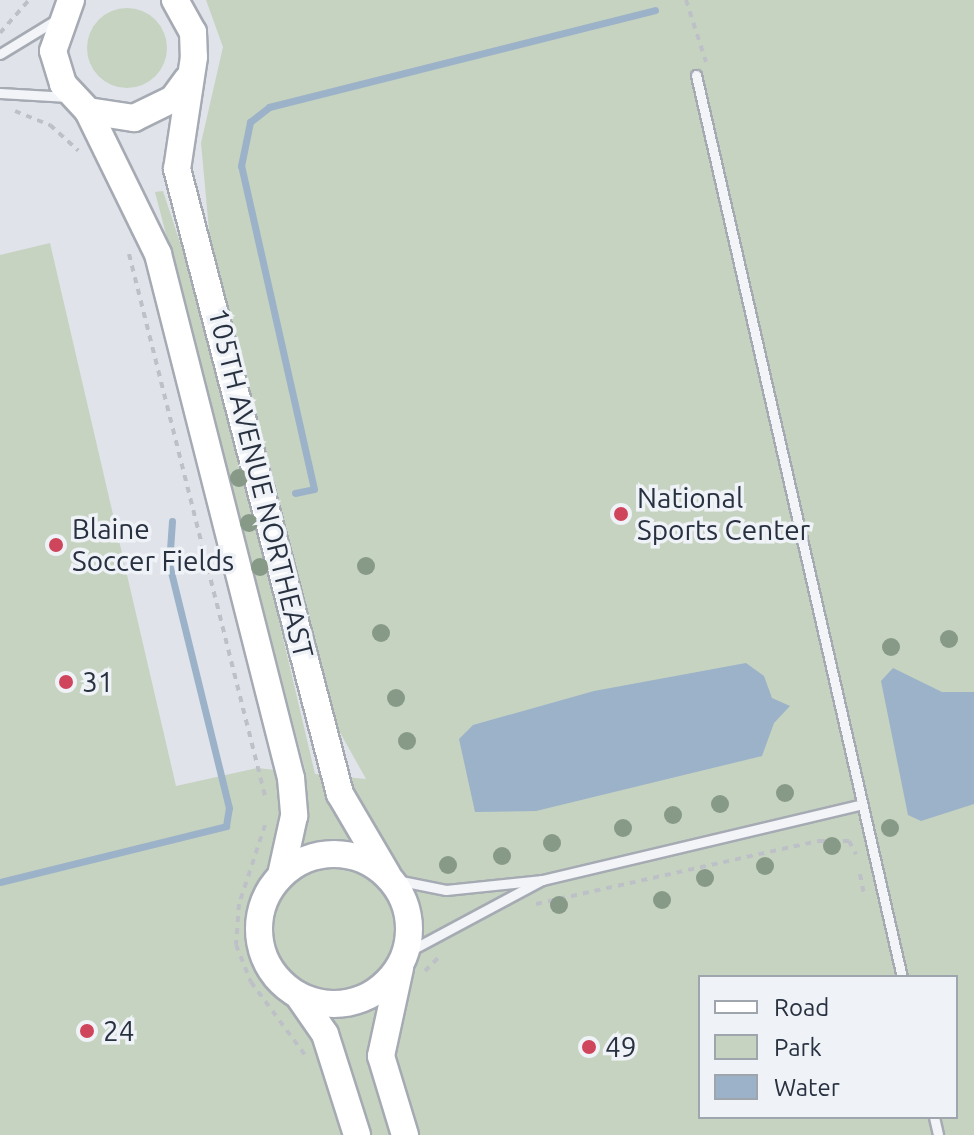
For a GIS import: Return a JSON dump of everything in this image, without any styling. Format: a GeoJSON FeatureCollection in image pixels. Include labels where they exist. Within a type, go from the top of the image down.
{"type":"FeatureCollection","features":[{"type":"Feature","properties":{"kind":"street","name":"105TH AVENUE NORTHEAST"},"geometry":{"type":"LineString","coordinates":[[175,0],[193,32],[177,169],[340,794],[389,877],[409,921],[408,967],[381,1056],[405,1135]]}},
{"type":"Feature","properties":{"kind":"street","name":"105TH AVENUE NORTHEAST"},"geometry":{"type":"LineString","coordinates":[[68,5],[54,60],[81,104],[158,254],[291,778],[294,816],[281,875],[259,925],[263,953],[325,1034],[357,1135]]}},
{"type":"Feature","properties":{"kind":"street"},"geometry":{"type":"LineString","coordinates":[[81,104],[145,115],[173,99],[187,80]]}},
{"type":"Feature","properties":{"kind":"street"},"geometry":{"type":"LineString","coordinates":[[281,875],[324,853],[348,854],[389,877]]}},
{"type":"Feature","properties":{"kind":"street"},"geometry":{"type":"LineString","coordinates":[[298,995],[344,1004],[376,991],[408,967]]}},
{"type":"Feature","properties":{"kind":"lane"},"geometry":{"type":"LineString","coordinates":[[0,54],[68,5]]}},
{"type":"Feature","properties":{"kind":"lane"},"geometry":{"type":"LineString","coordinates":[[696,75],[860,805],[902,975]]}},
{"type":"Feature","properties":{"kind":"lane"},"geometry":{"type":"LineString","coordinates":[[0,93],[81,104]]}},
{"type":"Feature","properties":{"kind":"lane"},"geometry":{"type":"LineString","coordinates":[[389,877],[446,890],[542,880],[860,805]]}},
{"type":"Feature","properties":{"kind":"lane"},"geometry":{"type":"LineString","coordinates":[[408,967],[542,880]]}},
{"type":"Feature","properties":{"kind":"path"},"geometry":{"type":"LineString","coordinates":[[0,33],[29,0]]}},
{"type":"Feature","properties":{"kind":"path"},"geometry":{"type":"LineString","coordinates":[[686,0],[709,72]]}},
{"type":"Feature","properties":{"kind":"path"},"geometry":{"type":"LineString","coordinates":[[12,110],[50,125],[84,160]]}},
{"type":"Feature","properties":{"kind":"path"},"geometry":{"type":"LineString","coordinates":[[126,244],[266,806]]}},
{"type":"Feature","properties":{"kind":"path"},"geometry":{"type":"LineString","coordinates":[[267,817],[239,904],[236,945],[251,982],[311,1064]]}},
{"type":"Feature","properties":{"kind":"path"},"geometry":{"type":"LineString","coordinates":[[522,908],[841,838],[856,854],[864,895]]}},
{"type":"Feature","properties":{"kind":"path"},"geometry":{"type":"LineString","coordinates":[[408,967],[450,948]]}},
{"type":"Feature","properties":{"kind":"green space","name":"National Sports Center"},"geometry":{"type":"Polygon","coordinates":[[[206,0],[974,0],[974,1135],[0,1135],[0,255],[50,243],[176,786],[257,768],[306,773],[155,192],[163,191],[216,352],[315,774],[366,779],[308,675],[215,295],[201,143],[223,47],[206,0]]]}},
{"type":"Feature","properties":{"kind":"green space"},"geometry":{"type":"Polygon","coordinates":[[[127,8],[142,11],[155,20],[164,33],[167,48],[164,63],[155,76],[142,85],[127,88],[112,85],[99,76],[90,63],[87,48],[90,33],[99,20],[112,11],[127,8]]]}},
{"type":"Feature","properties":{"kind":"water"},"geometry":{"type":"Polygon","coordinates":[[[746,663],[764,676],[772,698],[790,706],[774,723],[762,756],[536,811],[475,812],[459,739],[473,725],[594,691],[746,663]]]}},
{"type":"Feature","properties":{"kind":"water"},"geometry":{"type":"Polygon","coordinates":[[[893,668],[942,692],[974,692],[974,804],[921,821],[908,815],[881,681],[893,668]]]}},
{"type":"Feature","properties":{"kind":"waterway"},"geometry":{"type":"LineString","coordinates":[[295,493],[314,489],[241,166],[250,122],[269,107],[655,10]]}},
{"type":"Feature","properties":{"kind":"waterway"},"geometry":{"type":"LineString","coordinates":[[0,882],[226,826],[229,808],[169,564],[172,521]]}},
{"type":"Feature","properties":{"kind":"place","name":"National Sports Center"},"geometry":{"type":"Point","coordinates":[621,514]}},
{"type":"Feature","properties":{"kind":"place","name":"Blaine Soccer Fields"},"geometry":{"type":"Point","coordinates":[56,545]}},
{"type":"Feature","properties":{"kind":"place","name":"31"},"geometry":{"type":"Point","coordinates":[66,682]}},
{"type":"Feature","properties":{"kind":"place","name":"24"},"geometry":{"type":"Point","coordinates":[87,1031]}},
{"type":"Feature","properties":{"kind":"place","name":"49"},"geometry":{"type":"Point","coordinates":[589,1047]}}]}
